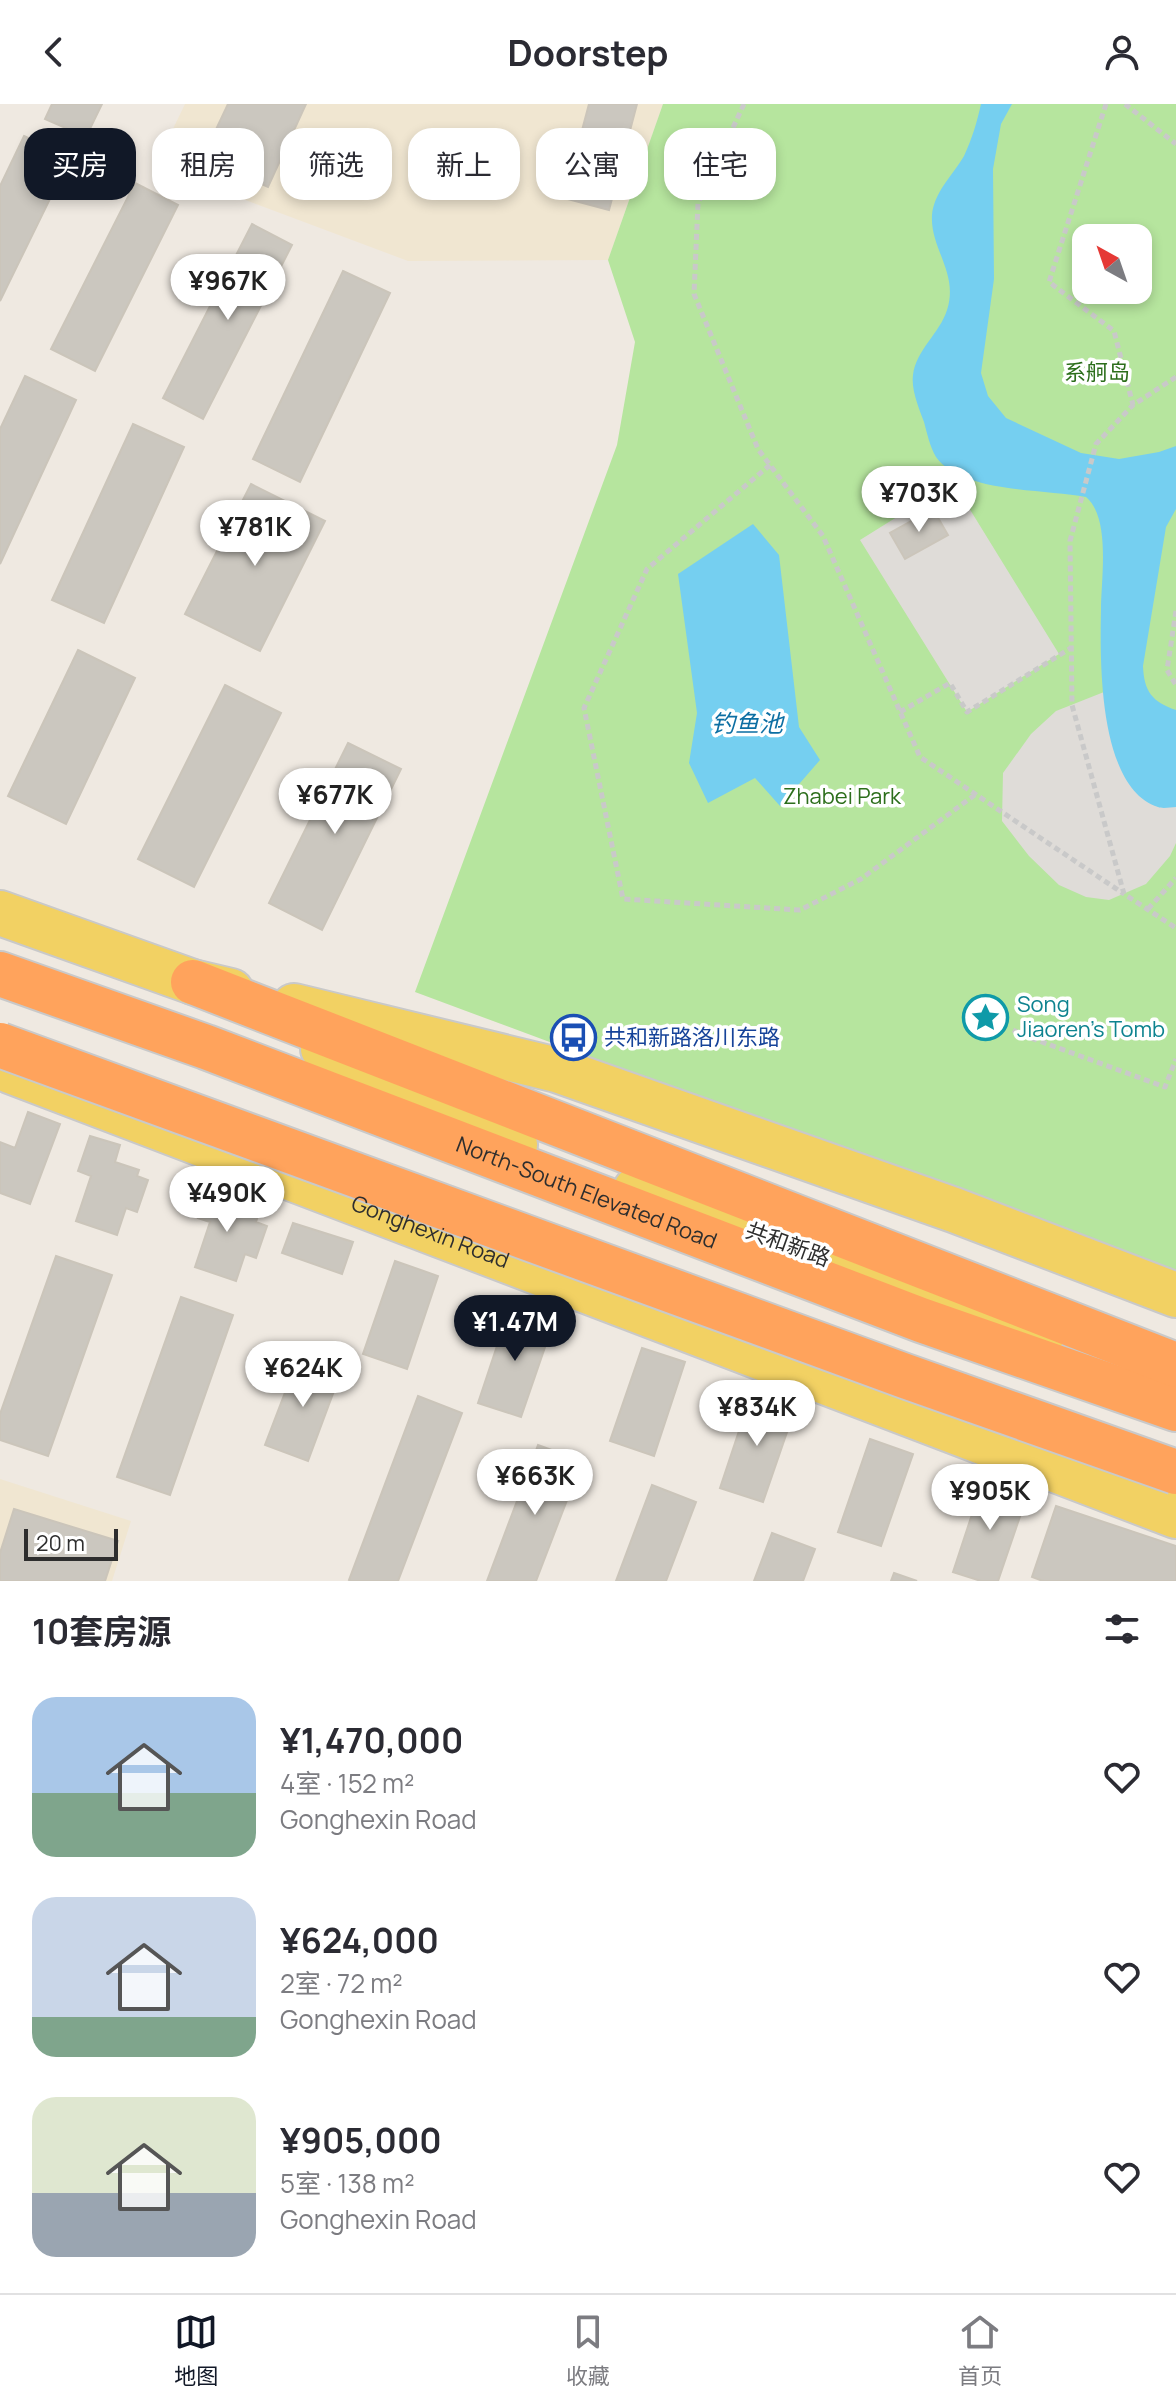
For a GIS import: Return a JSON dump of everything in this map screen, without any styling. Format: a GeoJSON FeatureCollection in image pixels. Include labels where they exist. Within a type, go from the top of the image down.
{"type":"FeatureCollection","features":[{"type":"Feature","properties":{"kind":"highway","name":"North-South Elevated Road"},"geometry":{"type":"LineString","coordinates":[[0,974],[206,1047],[921,1320],[1176,1409]]}},
{"type":"Feature","properties":{"kind":"highway"},"geometry":{"type":"LineString","coordinates":[[193,982],[1176,1365]]}},
{"type":"Feature","properties":{"kind":"highway"},"geometry":{"type":"LineString","coordinates":[[0,1045],[890,1371],[1176,1472]]}},
{"type":"Feature","properties":{"kind":"main road"},"geometry":{"type":"LineString","coordinates":[[0,913],[193,982],[557,1070],[954,1210],[1176,1295]]}},
{"type":"Feature","properties":{"kind":"main road","name":"共和新路"},"geometry":{"type":"LineString","coordinates":[[193,982],[496,1139],[1176,1383]]}},
{"type":"Feature","properties":{"kind":"main road","name":"Gonghexin Road"},"geometry":{"type":"LineString","coordinates":[[0,1067],[1176,1516]]}},
{"type":"Feature","properties":{"kind":"path"},"geometry":{"type":"LineString","coordinates":[[744,104],[698,203],[694,294],[758,449],[823,536],[920,757],[1176,928]]}},
{"type":"Feature","properties":{"kind":"path"},"geometry":{"type":"LineString","coordinates":[[1106,104],[1049,282],[1114,331],[1133,405]]}},
{"type":"Feature","properties":{"kind":"path"},"geometry":{"type":"LineString","coordinates":[[1125,104],[1176,144]]}},
{"type":"Feature","properties":{"kind":"path"},"geometry":{"type":"LineString","coordinates":[[1124,894],[1072,705],[1070,541],[1096,444],[1133,405],[1176,377]]}},
{"type":"Feature","properties":{"kind":"path"},"geometry":{"type":"LineString","coordinates":[[770,465],[647,569],[584,708],[623,899],[800,910],[861,879],[976,794]]}},
{"type":"Feature","properties":{"kind":"path"},"geometry":{"type":"LineString","coordinates":[[1176,611],[1167,670],[1176,685]]}},
{"type":"Feature","properties":{"kind":"path"},"geometry":{"type":"LineString","coordinates":[[900,712],[950,683],[967,712],[1071,648]]}},
{"type":"Feature","properties":{"kind":"path"},"geometry":{"type":"LineString","coordinates":[[1148,909],[1176,878]]}},
{"type":"Feature","properties":{"kind":"path"},"geometry":{"type":"LineString","coordinates":[[1013,1030],[1165,1087],[1176,1059]]}},
{"type":"Feature","properties":{"kind":"shaded area"},"geometry":{"type":"Polygon","coordinates":[[[185,104],[663,104],[648,147],[648,128],[536,128],[536,200],[629,200],[608,260],[408,261],[246,200],[264,200],[264,128],[173,128],[185,104]]]}},
{"type":"Feature","properties":{"kind":"shaded area"},"geometry":{"type":"Polygon","coordinates":[[[953,482],[1059,654],[967,712],[860,540],[953,482]]]}},
{"type":"Feature","properties":{"kind":"shaded area"},"geometry":{"type":"Polygon","coordinates":[[[1104,692],[1119,764],[1158,807],[1176,807],[1176,843],[1170,856],[1146,884],[1109,900],[1086,897],[1059,885],[1029,856],[1002,821],[1003,773],[1031,734],[1056,711],[1104,692]]]}},
{"type":"Feature","properties":{"kind":"shaded area"},"geometry":{"type":"Polygon","coordinates":[[[0,1479],[131,1521],[112,1581],[0,1581],[0,1479]]]}},
{"type":"Feature","properties":{"kind":"green space","name":"Zhabei Park"},"geometry":{"type":"Polygon","coordinates":[[[663,104],[1176,104],[1176,1275],[415,992],[617,445],[635,342],[608,260],[629,200],[648,200],[648,147],[663,104]]]}},
{"type":"Feature","properties":{"kind":"water"},"geometry":{"type":"Polygon","coordinates":[[[981,104],[1012,104],[1001,124],[993,169],[994,279],[981,373],[988,396],[1006,418],[1081,453],[1119,459],[1176,446],[1176,509],[1166,527],[1143,666],[1145,682],[1151,694],[1176,710],[1176,807],[1158,807],[1138,795],[1124,775],[1113,750],[1101,659],[1102,534],[1094,507],[1086,497],[1005,488],[964,477],[948,469],[934,453],[916,399],[913,381],[915,366],[944,318],[950,297],[947,273],[935,239],[933,207],[964,156],[981,104]]]}},
{"type":"Feature","properties":{"kind":"water","name":"钓鱼池"},"geometry":{"type":"Polygon","coordinates":[[[753,524],[779,555],[799,727],[820,760],[780,806],[755,778],[708,803],[689,763],[697,713],[678,574],[753,524]]]}},
{"type":"Feature","properties":{"kind":"building"},"geometry":{"type":"Polygon","coordinates":[[[52,104],[102,104],[90,128],[66,128],[45,119],[52,104]]]}},
{"type":"Feature","properties":{"kind":"building"},"geometry":{"type":"Polygon","coordinates":[[[228,104],[306,104],[295,128],[280,128],[280,161],[268,187],[264,185],[264,128],[217,128],[228,104]]]}},
{"type":"Feature","properties":{"kind":"building"},"geometry":{"type":"Polygon","coordinates":[[[589,104],[637,104],[631,128],[583,128],[589,104]]]}},
{"type":"Feature","properties":{"kind":"building"},"geometry":{"type":"Polygon","coordinates":[[[24,136],[24,200],[49,200],[0,301],[0,186],[24,136]]]}},
{"type":"Feature","properties":{"kind":"building"},"geometry":{"type":"Polygon","coordinates":[[[136,184],[152,192],[152,200],[168,200],[178,205],[95,371],[51,349],[126,200],[136,200],[136,184]]]}},
{"type":"Feature","properties":{"kind":"building"},"geometry":{"type":"Polygon","coordinates":[[[572,200],[612,200],[609,210],[572,200]]]}},
{"type":"Feature","properties":{"kind":"building"},"geometry":{"type":"Polygon","coordinates":[[[252,224],[292,245],[203,419],[163,398],[252,224]]]}},
{"type":"Feature","properties":{"kind":"building"},"geometry":{"type":"Polygon","coordinates":[[[343,271],[390,293],[300,482],[253,459],[343,271]]]}},
{"type":"Feature","properties":{"kind":"building"},"geometry":{"type":"Polygon","coordinates":[[[25,376],[76,400],[0,564],[0,429],[25,376]]]}},
{"type":"Feature","properties":{"kind":"building"},"geometry":{"type":"Polygon","coordinates":[[[133,424],[184,447],[104,623],[52,600],[133,424]]]}},
{"type":"Feature","properties":{"kind":"building"},"geometry":{"type":"Polygon","coordinates":[[[251,484],[325,521],[260,651],[185,614],[251,484]]]}},
{"type":"Feature","properties":{"kind":"building"},"geometry":{"type":"Polygon","coordinates":[[[933,509],[948,535],[905,559],[890,533],[933,509]]]}},
{"type":"Feature","properties":{"kind":"building"},"geometry":{"type":"Polygon","coordinates":[[[78,650],[135,678],[66,824],[8,796],[78,650]]]}},
{"type":"Feature","properties":{"kind":"building"},"geometry":{"type":"Polygon","coordinates":[[[225,685],[281,713],[194,887],[138,859],[225,685]]]}},
{"type":"Feature","properties":{"kind":"building"},"geometry":{"type":"Polygon","coordinates":[[[348,743],[401,769],[322,930],[269,903],[348,743]]]}},
{"type":"Feature","properties":{"kind":"building"},"geometry":{"type":"Polygon","coordinates":[[[28,1112],[60,1124],[30,1204],[0,1193],[0,1142],[15,1148],[28,1112]]]}},
{"type":"Feature","properties":{"kind":"building"},"geometry":{"type":"Polygon","coordinates":[[[90,1136],[120,1145],[115,1162],[139,1170],[137,1176],[148,1180],[137,1212],[126,1208],[117,1235],[76,1221],[91,1176],[78,1171],[90,1136]]]}},
{"type":"Feature","properties":{"kind":"building"},"geometry":{"type":"Polygon","coordinates":[[[210,1182],[239,1192],[234,1208],[258,1216],[256,1222],[267,1226],[256,1258],[245,1254],[236,1281],[195,1267],[210,1222],[198,1218],[210,1182]]]}},
{"type":"Feature","properties":{"kind":"building"},"geometry":{"type":"Polygon","coordinates":[[[293,1223],[353,1242],[342,1274],[282,1253],[293,1223]]]}},
{"type":"Feature","properties":{"kind":"building"},"geometry":{"type":"Polygon","coordinates":[[[56,1256],[112,1275],[48,1456],[0,1440],[0,1414],[56,1256]]]}},
{"type":"Feature","properties":{"kind":"building"},"geometry":{"type":"Polygon","coordinates":[[[395,1261],[438,1276],[407,1369],[363,1354],[395,1261]]]}},
{"type":"Feature","properties":{"kind":"building"},"geometry":{"type":"Polygon","coordinates":[[[181,1297],[233,1315],[170,1495],[117,1477],[181,1297]]]}},
{"type":"Feature","properties":{"kind":"building"},"geometry":{"type":"Polygon","coordinates":[[[509,1310],[553,1324],[521,1417],[478,1403],[509,1310]]]}},
{"type":"Feature","properties":{"kind":"building"},"geometry":{"type":"Polygon","coordinates":[[[642,1348],[685,1362],[654,1456],[610,1441],[642,1348]]]}},
{"type":"Feature","properties":{"kind":"building"},"geometry":{"type":"Polygon","coordinates":[[[299,1356],[341,1372],[308,1461],[265,1445],[299,1356]]]}},
{"type":"Feature","properties":{"kind":"building"},"geometry":{"type":"Polygon","coordinates":[[[751,1395],[795,1409],[763,1502],[720,1488],[751,1395]]]}},
{"type":"Feature","properties":{"kind":"building"},"geometry":{"type":"Polygon","coordinates":[[[418,1396],[462,1413],[398,1581],[351,1581],[349,1580],[418,1396]]]}},
{"type":"Feature","properties":{"kind":"building"},"geometry":{"type":"Polygon","coordinates":[[[870,1439],[913,1454],[881,1546],[838,1532],[870,1439]]]}},
{"type":"Feature","properties":{"kind":"building"},"geometry":{"type":"Polygon","coordinates":[[[538,1445],[582,1461],[536,1581],[487,1581],[538,1445]]]}},
{"type":"Feature","properties":{"kind":"building"},"geometry":{"type":"Polygon","coordinates":[[[984,1478],[1028,1493],[998,1581],[981,1581],[953,1572],[984,1478]]]}},
{"type":"Feature","properties":{"kind":"building"},"geometry":{"type":"Polygon","coordinates":[[[652,1485],[696,1502],[666,1581],[616,1581],[652,1485]]]}},
{"type":"Feature","properties":{"kind":"building"},"geometry":{"type":"Polygon","coordinates":[[[1056,1506],[1176,1546],[1176,1581],[1043,1581],[1032,1577],[1056,1506]]]}},
{"type":"Feature","properties":{"kind":"building"},"geometry":{"type":"Polygon","coordinates":[[[14,1509],[118,1541],[105,1581],[0,1581],[0,1553],[14,1509]]]}},
{"type":"Feature","properties":{"kind":"building"},"geometry":{"type":"Polygon","coordinates":[[[772,1533],[815,1549],[803,1581],[754,1581],[772,1533]]]}},
{"type":"Feature","properties":{"kind":"building"},"geometry":{"type":"Polygon","coordinates":[[[894,1573],[917,1581],[891,1581],[894,1573]]]}},
{"type":"Feature","properties":{"kind":"place","name":"Song Jiaoren's Tomb"},"geometry":{"type":"Point","coordinates":[986,1017]}},
{"type":"Feature","properties":{"kind":"place","name":"共和新路洛川东路"},"geometry":{"type":"Point","coordinates":[573,1037]}},
{"type":"Feature","properties":{"kind":"park label","name":"系舸岛"},"geometry":{"type":"Point","coordinates":[1097,372]}}]}
